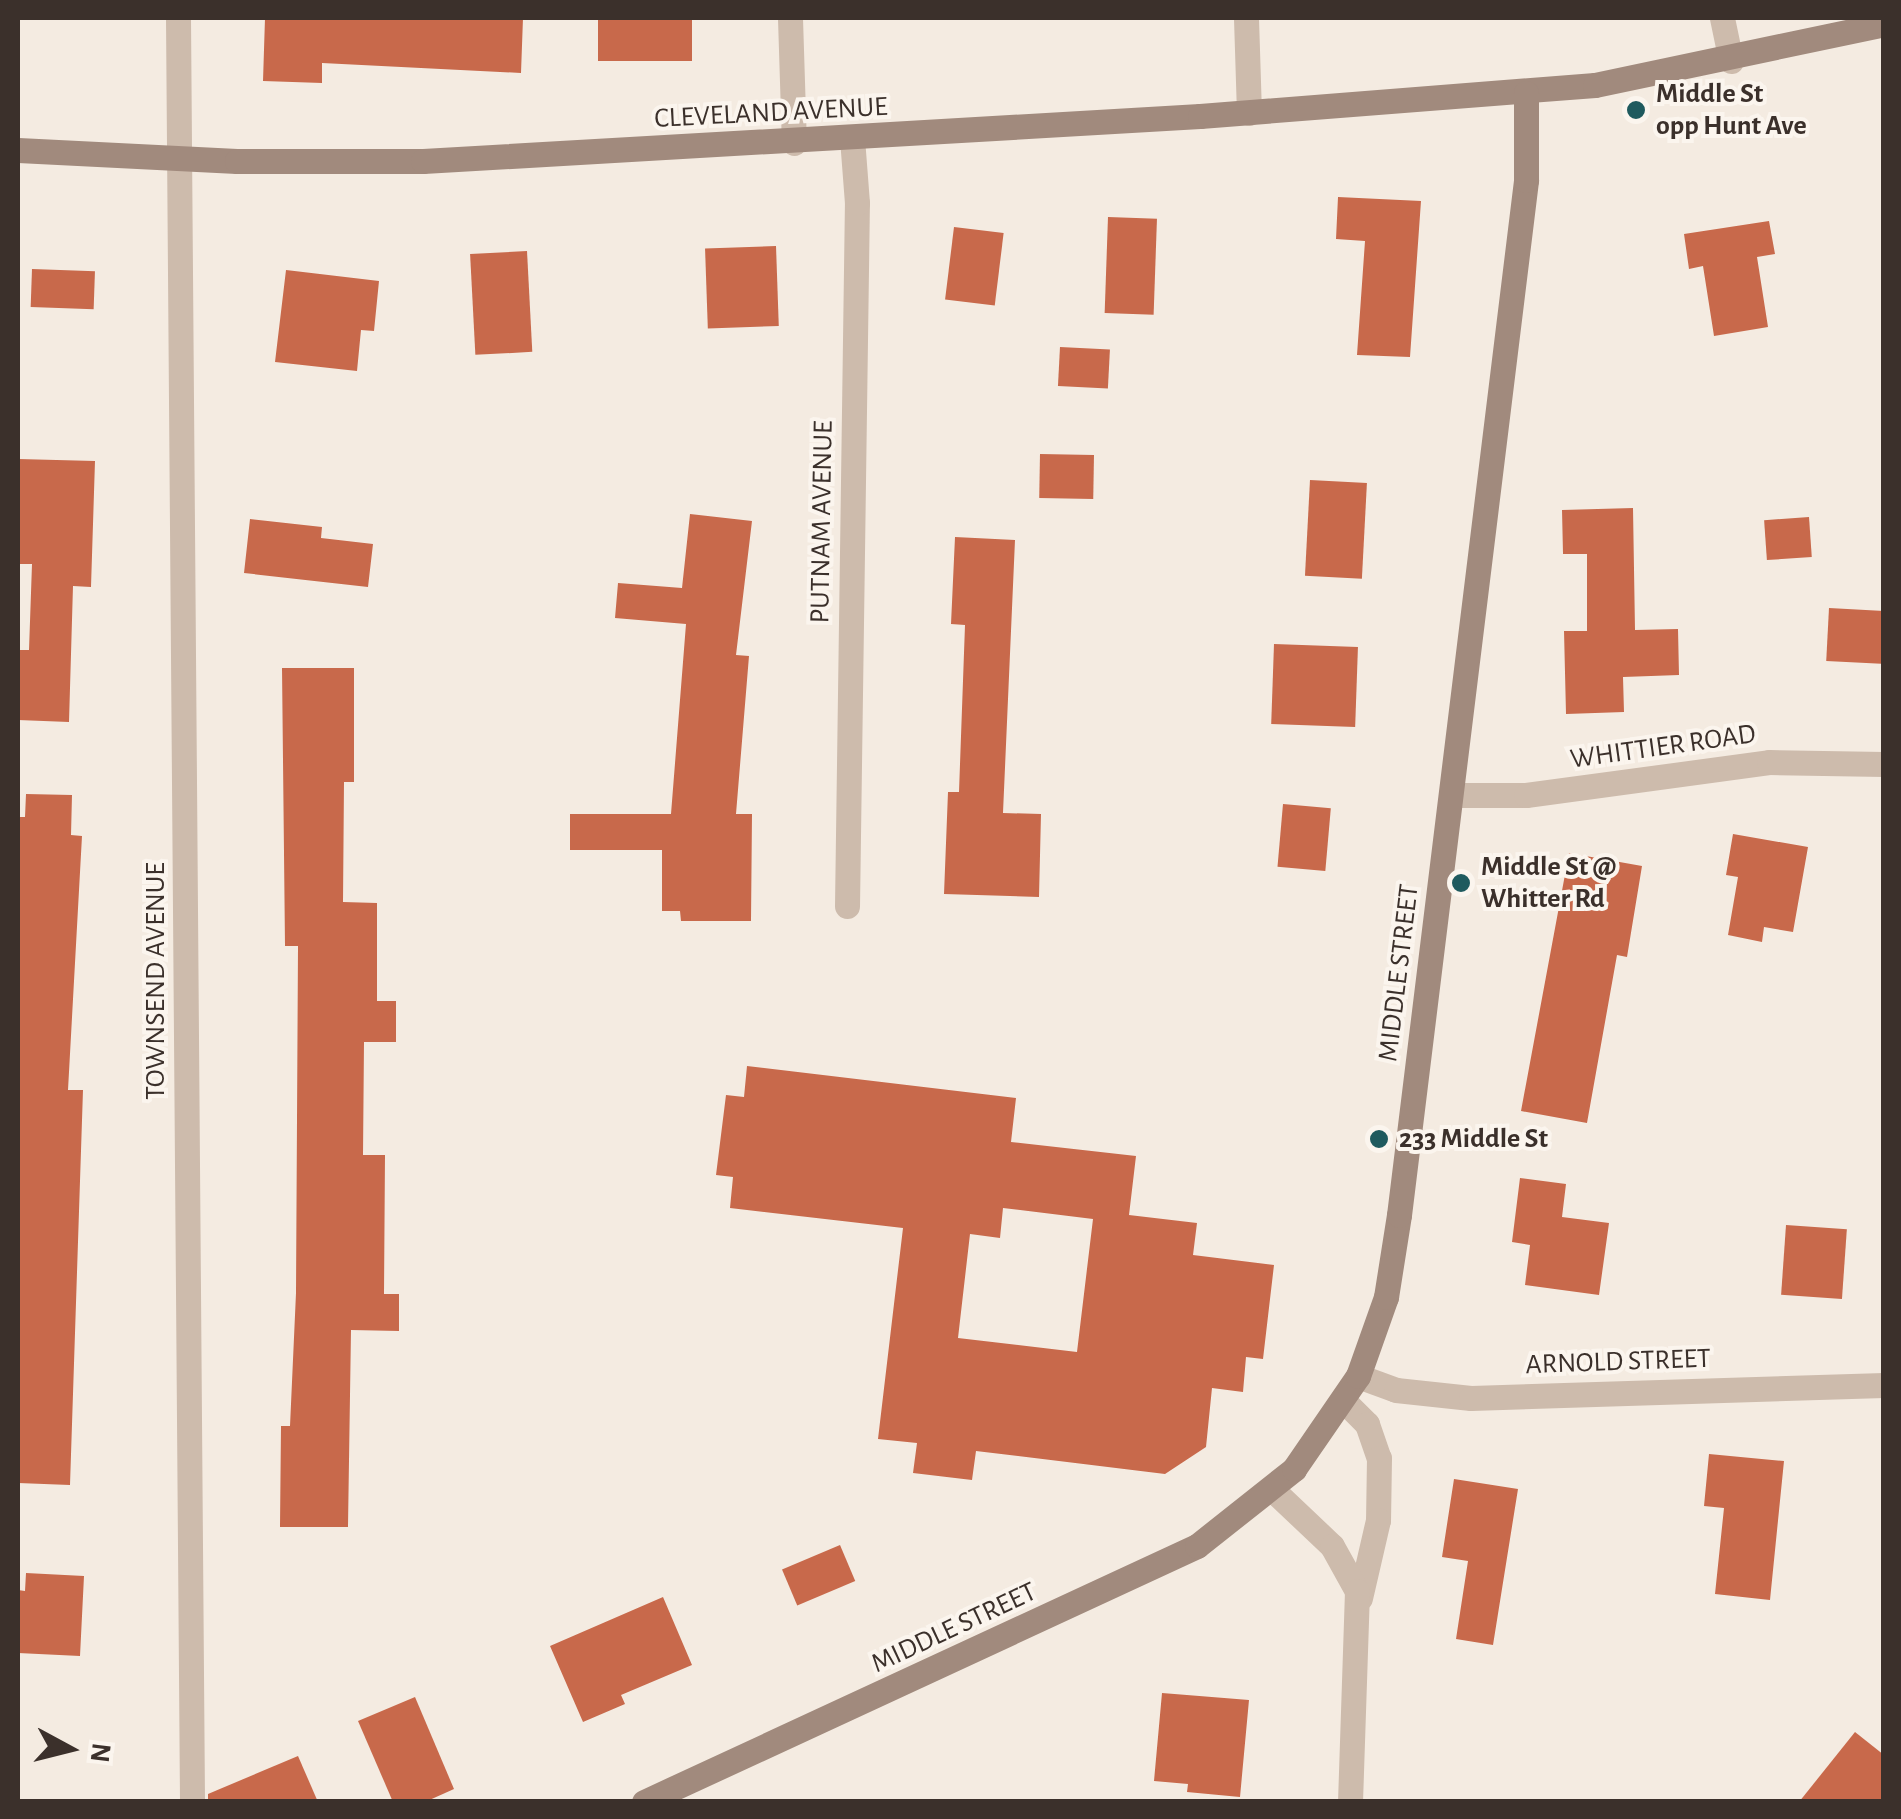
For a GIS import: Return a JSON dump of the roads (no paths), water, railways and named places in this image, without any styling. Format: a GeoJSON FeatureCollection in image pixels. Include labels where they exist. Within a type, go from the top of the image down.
{"type":"FeatureCollection","features":[{"type":"Feature","properties":{"kind":"street","name":"TOWNSEND AVENUE"},"geometry":{"type":"LineString","coordinates":[[178,18],[192,1802]]}},
{"type":"Feature","properties":{"kind":"street"},"geometry":{"type":"LineString","coordinates":[[790,18],[794,143]]}},
{"type":"Feature","properties":{"kind":"street"},"geometry":{"type":"LineString","coordinates":[[1246,18],[1250,113]]}},
{"type":"Feature","properties":{"kind":"street"},"geometry":{"type":"LineString","coordinates":[[1722,18],[1730,61]]}},
{"type":"Feature","properties":{"kind":"street"},"geometry":{"type":"LineString","coordinates":[[1526,93],[1730,61],[1884,24]]}},
{"type":"Feature","properties":{"kind":"street","name":"CLEVELAND AVENUE"},"geometry":{"type":"LineString","coordinates":[[18,150],[180,159],[422,161],[794,143],[1526,93]]}},
{"type":"Feature","properties":{"kind":"street","name":"MIDDLE STREET"},"geometry":{"type":"LineString","coordinates":[[644,1802],[1127,1583],[1197,1546],[1273,1490],[1345,1402],[1358,1376],[1391,1268],[1526,180],[1526,93]]}},
{"type":"Feature","properties":{"kind":"street","name":"PUTNAM AVENUE"},"geometry":{"type":"LineString","coordinates":[[846,906],[857,203],[852,138]]}},
{"type":"Feature","properties":{"kind":"street","name":"WHITTIER ROAD"},"geometry":{"type":"LineString","coordinates":[[1451,795],[1526,795],[1770,762],[1884,764]]}},
{"type":"Feature","properties":{"kind":"street","name":"ARNOLD STREET"},"geometry":{"type":"LineString","coordinates":[[1358,1376],[1396,1390],[1471,1398],[1884,1385]]}},
{"type":"Feature","properties":{"kind":"street"},"geometry":{"type":"LineString","coordinates":[[1345,1402],[1367,1424],[1379,1458],[1378,1520],[1358,1608],[1350,1802]]}},
{"type":"Feature","properties":{"kind":"street"},"geometry":{"type":"LineString","coordinates":[[1273,1490],[1343,1560],[1358,1608]]}},
{"type":"Feature","properties":{"kind":"place","name":"Middle St opp Hunt Ave"},"geometry":{"type":"Point","coordinates":[1636,110]}},
{"type":"Feature","properties":{"kind":"place","name":"Middle St @ Whitter Rd"},"geometry":{"type":"Point","coordinates":[1461,883]}},
{"type":"Feature","properties":{"kind":"place","name":"233 Middle St"},"geometry":{"type":"Point","coordinates":[1379,1139]}}]}
